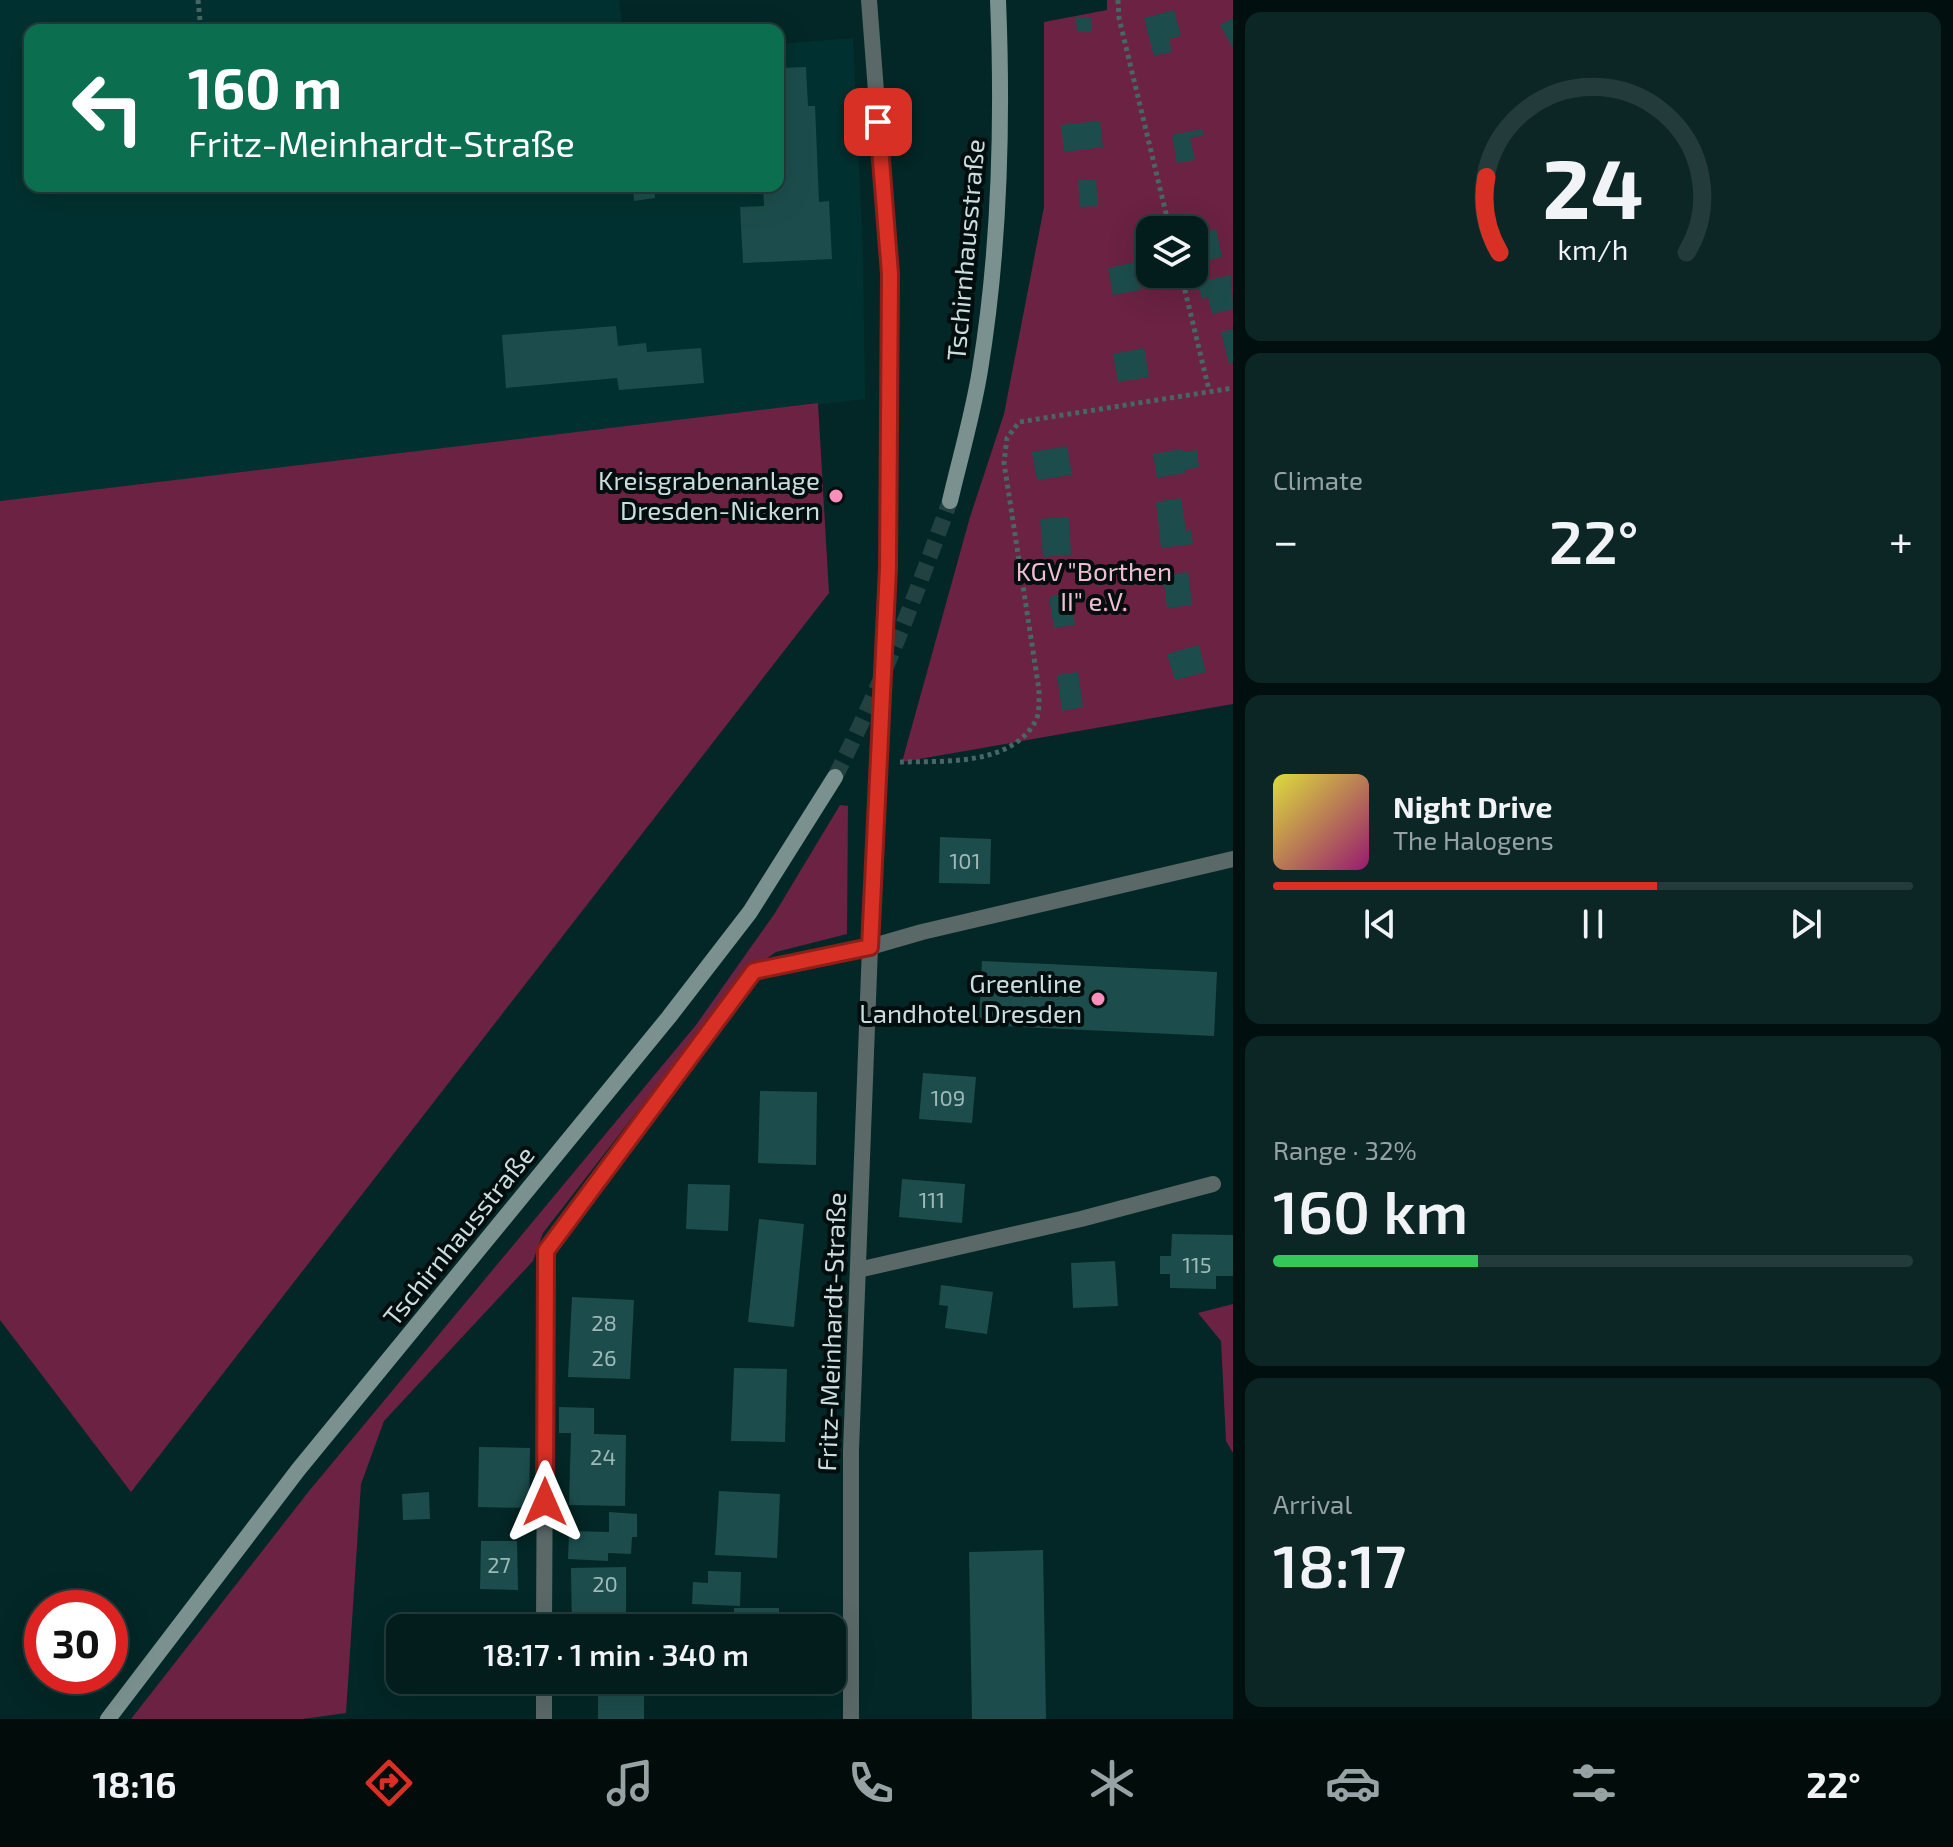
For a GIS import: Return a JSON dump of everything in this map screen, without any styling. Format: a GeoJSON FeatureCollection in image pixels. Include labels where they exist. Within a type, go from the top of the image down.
{"type":"FeatureCollection","features":[{"type":"Feature","properties":{"kind":"main road","name":"Tschirnhausstraße"},"geometry":{"type":"LineString","coordinates":[[950,501],[980,372],[995,244],[1002,102],[998,0]]}},
{"type":"Feature","properties":{"kind":"main road","name":"Tschirnhausstraße"},"geometry":{"type":"LineString","coordinates":[[108,1719],[298,1470],[678,1006],[750,912],[835,777]]}},
{"type":"Feature","properties":{"kind":"street","name":"Fritz-Meinhardt-Straße"},"geometry":{"type":"LineString","coordinates":[[851,1719],[851,1450],[888,568],[890,274],[869,0]]}},
{"type":"Feature","properties":{"kind":"street"},"geometry":{"type":"LineString","coordinates":[[544,1614],[546,1251],[754,971],[870,947],[1233,859]]}},
{"type":"Feature","properties":{"kind":"street"},"geometry":{"type":"LineString","coordinates":[[858,1270],[1081,1219],[1213,1184]]}},
{"type":"Feature","properties":{"kind":"street"},"geometry":{"type":"LineString","coordinates":[[544,1694],[544,1719]]}},
{"type":"Feature","properties":{"kind":"path"},"geometry":{"type":"LineString","coordinates":[[198,0],[200,24]]}},
{"type":"Feature","properties":{"kind":"path"},"geometry":{"type":"LineString","coordinates":[[1118,0],[1119,18],[1167,216]]}},
{"type":"Feature","properties":{"kind":"path"},"geometry":{"type":"LineString","coordinates":[[1184,288],[1209,390]]}},
{"type":"Feature","properties":{"kind":"path"},"geometry":{"type":"LineString","coordinates":[[879,763],[982,757],[1020,741],[1037,719],[1039,690],[1004,463],[1007,438],[1019,422],[1233,388]]}},
{"type":"Feature","properties":{"kind":"shaded area"},"geometry":{"type":"Polygon","coordinates":[[[0,0],[619,0],[622,24],[24,24],[24,192],[784,192],[784,44],[853,38],[863,255],[865,399],[0,501],[0,0]]]}},
{"type":"Feature","properties":{"kind":"green space","name":"KGV \"Borthen II\" e.V."},"geometry":{"type":"Polygon","coordinates":[[[1107,0],[1233,0],[1233,704],[902,762],[970,517],[1004,414],[1044,207],[1044,22],[1107,10],[1107,0]]]}},
{"type":"Feature","properties":{"kind":"green space"},"geometry":{"type":"Polygon","coordinates":[[[818,403],[829,593],[131,1492],[0,1320],[0,501],[818,403]]]}},
{"type":"Feature","properties":{"kind":"green space"},"geometry":{"type":"Polygon","coordinates":[[[840,805],[848,806],[847,934],[776,952],[743,975],[543,1233],[533,1261],[384,1421],[361,1484],[346,1713],[303,1719],[131,1719],[309,1491],[696,1025],[775,913],[840,805]]]}},
{"type":"Feature","properties":{"kind":"green space"},"geometry":{"type":"Polygon","coordinates":[[[1233,1304],[1233,1453],[1226,1441],[1221,1341],[1198,1313],[1233,1304]]]}},
{"type":"Feature","properties":{"kind":"building"},"geometry":{"type":"Polygon","coordinates":[[[1174,10],[1181,36],[1169,39],[1172,52],[1154,56],[1144,18],[1174,10]]]}},
{"type":"Feature","properties":{"kind":"building"},"geometry":{"type":"Polygon","coordinates":[[[1076,18],[1092,18],[1092,32],[1077,32],[1076,18]]]}},
{"type":"Feature","properties":{"kind":"building"},"geometry":{"type":"Polygon","coordinates":[[[1233,18],[1233,48],[1220,25],[1233,18]]]}},
{"type":"Feature","properties":{"kind":"building"},"geometry":{"type":"Polygon","coordinates":[[[806,67],[808,106],[815,106],[819,202],[829,201],[832,259],[743,263],[740,207],[764,206],[763,192],[784,192],[784,68],[806,67]]]}},
{"type":"Feature","properties":{"kind":"building"},"geometry":{"type":"Polygon","coordinates":[[[1100,121],[1103,147],[1064,152],[1061,125],[1100,121]]]}},
{"type":"Feature","properties":{"kind":"building"},"geometry":{"type":"Polygon","coordinates":[[[1202,129],[1204,135],[1190,138],[1195,160],[1177,163],[1172,135],[1202,129]]]}},
{"type":"Feature","properties":{"kind":"building"},"geometry":{"type":"Polygon","coordinates":[[[1096,179],[1098,206],[1080,207],[1078,180],[1096,179]]]}},
{"type":"Feature","properties":{"kind":"building"},"geometry":{"type":"Polygon","coordinates":[[[633,192],[654,192],[655,198],[634,201],[633,192]]]}},
{"type":"Feature","properties":{"kind":"building"},"geometry":{"type":"Polygon","coordinates":[[[1216,229],[1222,257],[1208,261],[1208,231],[1216,229]]]}},
{"type":"Feature","properties":{"kind":"building"},"geometry":{"type":"Polygon","coordinates":[[[1136,262],[1136,288],[1141,290],[1113,295],[1108,268],[1136,262]]]}},
{"type":"Feature","properties":{"kind":"building"},"geometry":{"type":"Polygon","coordinates":[[[1231,275],[1233,309],[1212,314],[1208,297],[1202,299],[1199,288],[1208,288],[1208,280],[1231,275]]]}},
{"type":"Feature","properties":{"kind":"building"},"geometry":{"type":"Polygon","coordinates":[[[616,326],[618,346],[646,343],[647,352],[701,348],[704,383],[619,390],[617,378],[506,388],[502,335],[616,326]]]}},
{"type":"Feature","properties":{"kind":"building"},"geometry":{"type":"Polygon","coordinates":[[[1233,329],[1233,363],[1229,364],[1221,332],[1233,329]]]}},
{"type":"Feature","properties":{"kind":"building"},"geometry":{"type":"Polygon","coordinates":[[[1144,348],[1149,377],[1118,382],[1113,354],[1144,348]]]}},
{"type":"Feature","properties":{"kind":"building"},"geometry":{"type":"Polygon","coordinates":[[[1067,446],[1072,475],[1037,480],[1032,452],[1067,446]]]}},
{"type":"Feature","properties":{"kind":"building"},"geometry":{"type":"Polygon","coordinates":[[[1182,449],[1183,452],[1197,450],[1199,467],[1185,470],[1186,473],[1157,478],[1153,454],[1182,449]]]}},
{"type":"Feature","properties":{"kind":"building"},"geometry":{"type":"Polygon","coordinates":[[[1181,498],[1186,531],[1191,530],[1193,544],[1161,548],[1156,502],[1181,498]]]}},
{"type":"Feature","properties":{"kind":"building"},"geometry":{"type":"Polygon","coordinates":[[[1069,517],[1071,555],[1043,557],[1040,519],[1069,517]]]}},
{"type":"Feature","properties":{"kind":"building"},"geometry":{"type":"Polygon","coordinates":[[[1188,572],[1192,605],[1167,608],[1163,575],[1188,572]]]}},
{"type":"Feature","properties":{"kind":"building"},"geometry":{"type":"Polygon","coordinates":[[[1070,593],[1075,625],[1054,628],[1049,597],[1070,593]]]}},
{"type":"Feature","properties":{"kind":"building"},"geometry":{"type":"Polygon","coordinates":[[[1199,645],[1206,672],[1175,680],[1167,654],[1199,645]]]}},
{"type":"Feature","properties":{"kind":"building"},"geometry":{"type":"Polygon","coordinates":[[[1078,672],[1083,707],[1062,711],[1057,675],[1078,672]]]}},
{"type":"Feature","properties":{"kind":"building"},"geometry":{"type":"Polygon","coordinates":[[[940,837],[991,839],[990,884],[939,883],[940,837]]]}},
{"type":"Feature","properties":{"kind":"building","name":"Greenline Landhotel Dresden"},"geometry":{"type":"Polygon","coordinates":[[[982,961],[1217,972],[1214,1036],[979,1025],[982,961]]]}},
{"type":"Feature","properties":{"kind":"building"},"geometry":{"type":"Polygon","coordinates":[[[923,1073],[976,1077],[972,1123],[919,1119],[923,1073]]]}},
{"type":"Feature","properties":{"kind":"building"},"geometry":{"type":"Polygon","coordinates":[[[760,1091],[817,1092],[816,1165],[758,1163],[760,1091]]]}},
{"type":"Feature","properties":{"kind":"building"},"geometry":{"type":"Polygon","coordinates":[[[902,1179],[965,1184],[962,1223],[899,1217],[902,1179]]]}},
{"type":"Feature","properties":{"kind":"building"},"geometry":{"type":"Polygon","coordinates":[[[688,1184],[730,1185],[728,1231],[686,1229],[688,1184]]]}},
{"type":"Feature","properties":{"kind":"building"},"geometry":{"type":"Polygon","coordinates":[[[759,1219],[804,1224],[794,1327],[748,1322],[759,1219]]]}},
{"type":"Feature","properties":{"kind":"building"},"geometry":{"type":"Polygon","coordinates":[[[1172,1234],[1233,1235],[1233,1276],[1216,1276],[1216,1289],[1170,1288],[1170,1274],[1160,1274],[1160,1256],[1171,1256],[1172,1234]]]}},
{"type":"Feature","properties":{"kind":"building"},"geometry":{"type":"Polygon","coordinates":[[[1115,1261],[1118,1306],[1073,1308],[1071,1263],[1115,1261]]]}},
{"type":"Feature","properties":{"kind":"building"},"geometry":{"type":"Polygon","coordinates":[[[941,1285],[993,1292],[987,1334],[945,1328],[948,1306],[939,1305],[941,1285]]]}},
{"type":"Feature","properties":{"kind":"building"},"geometry":{"type":"Polygon","coordinates":[[[572,1297],[634,1300],[630,1379],[568,1377],[572,1297]]]}},
{"type":"Feature","properties":{"kind":"building"},"geometry":{"type":"Polygon","coordinates":[[[734,1368],[787,1369],[785,1442],[731,1441],[734,1368]]]}},
{"type":"Feature","properties":{"kind":"building"},"geometry":{"type":"Polygon","coordinates":[[[559,1407],[594,1408],[594,1434],[626,1435],[625,1506],[569,1505],[571,1433],[559,1433],[559,1407]]]}},
{"type":"Feature","properties":{"kind":"building"},"geometry":{"type":"Polygon","coordinates":[[[479,1447],[530,1448],[529,1508],[478,1507],[479,1447]]]}},
{"type":"Feature","properties":{"kind":"building"},"geometry":{"type":"Polygon","coordinates":[[[719,1491],[780,1494],[777,1558],[715,1555],[719,1491]]]}},
{"type":"Feature","properties":{"kind":"building"},"geometry":{"type":"Polygon","coordinates":[[[429,1492],[430,1519],[403,1520],[402,1494],[429,1492]]]}},
{"type":"Feature","properties":{"kind":"building"},"geometry":{"type":"Polygon","coordinates":[[[609,1512],[637,1514],[637,1537],[632,1537],[631,1554],[608,1553],[608,1561],[568,1559],[569,1531],[609,1532],[609,1512]]]}},
{"type":"Feature","properties":{"kind":"building"},"geometry":{"type":"Polygon","coordinates":[[[481,1541],[517,1541],[518,1590],[480,1589],[481,1541]]]}},
{"type":"Feature","properties":{"kind":"building"},"geometry":{"type":"Polygon","coordinates":[[[1043,1550],[1046,1719],[972,1719],[969,1552],[1043,1550]]]}},
{"type":"Feature","properties":{"kind":"building"},"geometry":{"type":"Polygon","coordinates":[[[626,1567],[626,1614],[572,1614],[571,1568],[626,1567]]]}},
{"type":"Feature","properties":{"kind":"building"},"geometry":{"type":"Polygon","coordinates":[[[708,1571],[741,1572],[740,1606],[692,1604],[693,1582],[708,1583],[708,1571]]]}},
{"type":"Feature","properties":{"kind":"building"},"geometry":{"type":"Polygon","coordinates":[[[734,1608],[779,1608],[779,1614],[734,1614],[734,1608]]]}},
{"type":"Feature","properties":{"kind":"building"},"geometry":{"type":"Polygon","coordinates":[[[598,1694],[644,1694],[644,1719],[598,1719],[598,1694]]]}},
{"type":"Feature","properties":{"kind":"tunnel"},"geometry":{"type":"LineString","coordinates":[[835,777],[897,640],[950,501]]}},
{"type":"Feature","properties":{"kind":"place","name":"Kreisgrabenanlage Dresden-Nickern"},"geometry":{"type":"Point","coordinates":[836,496]}},
{"type":"Feature","properties":{"kind":"place","name":"Greenline Landhotel Dresden"},"geometry":{"type":"Point","coordinates":[1098,999]}},
{"type":"Feature","properties":{"kind":"route"},"geometry":{"type":"LineString","coordinates":[[545,1502],[546,1251],[754,971],[870,947],[888,568],[890,274],[878,122]]}}]}
